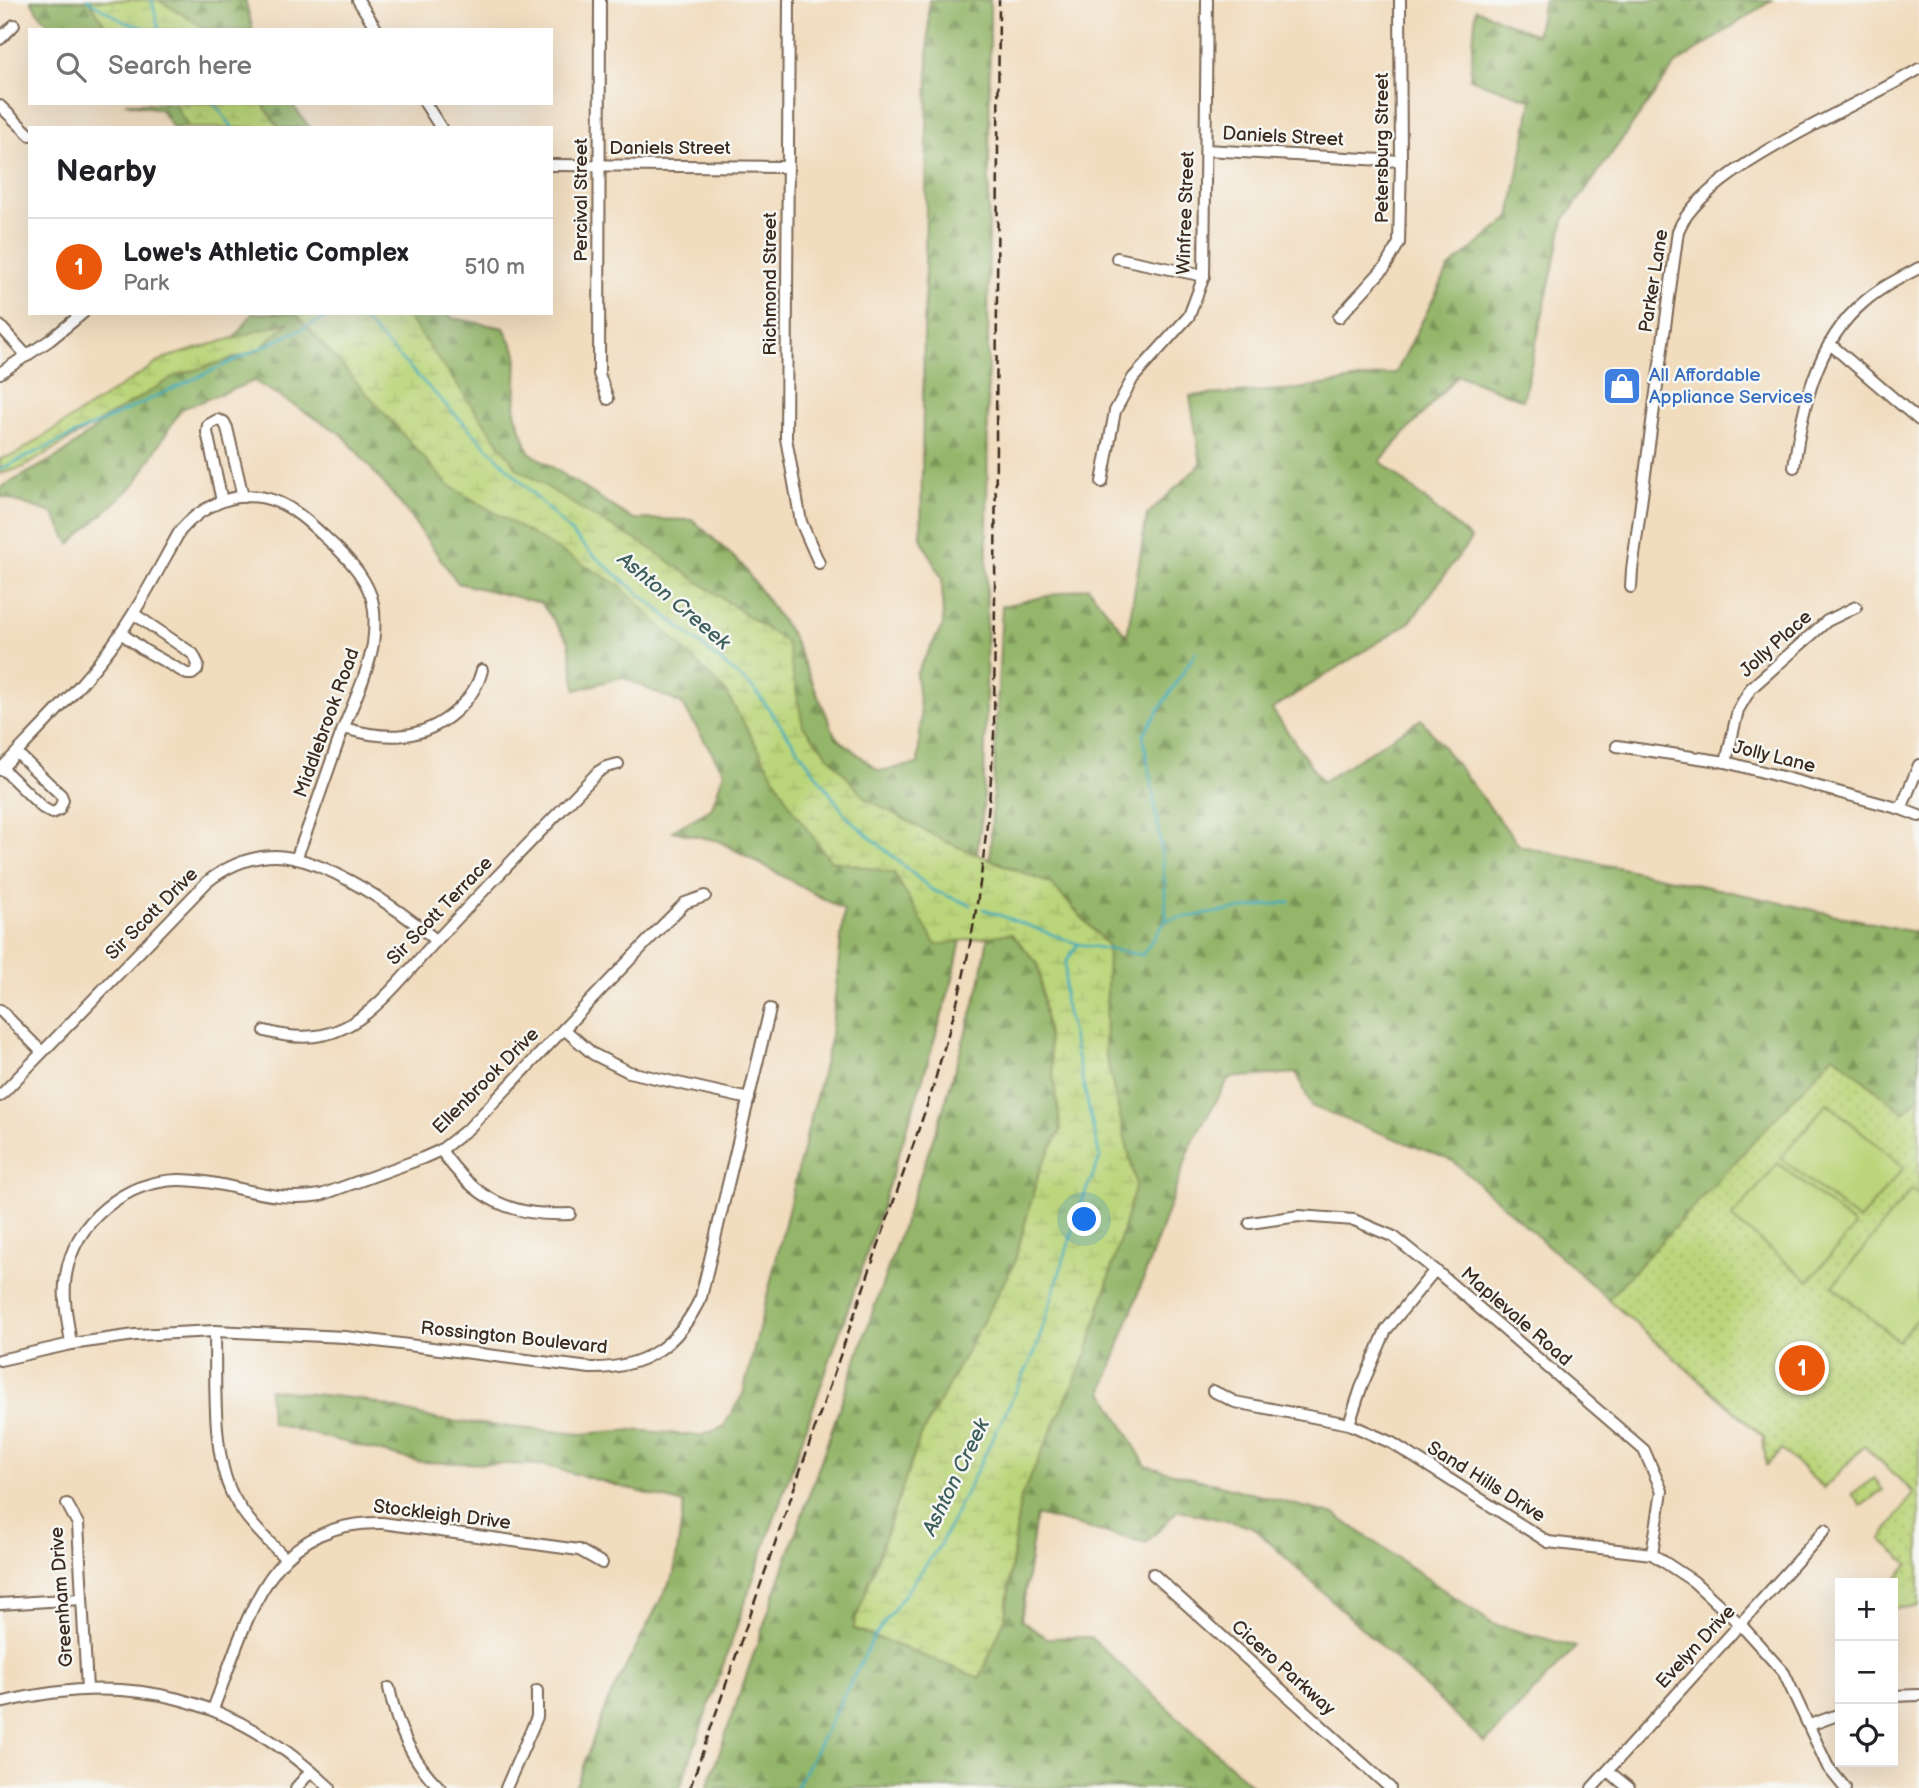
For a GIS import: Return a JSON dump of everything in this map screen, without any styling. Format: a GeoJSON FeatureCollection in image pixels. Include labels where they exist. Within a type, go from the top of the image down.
{"type":"FeatureCollection","features":[{"type":"Feature","properties":{"kind":"street"},"geometry":{"type":"LineString","coordinates":[[358,0],[376,28]]}},
{"type":"Feature","properties":{"kind":"street","name":"Percival Street"},"geometry":{"type":"LineString","coordinates":[[600,0],[599,374],[608,399]]}},
{"type":"Feature","properties":{"kind":"street","name":"Richmond Street"},"geometry":{"type":"LineString","coordinates":[[789,0],[786,438],[801,522],[819,563]]}},
{"type":"Feature","properties":{"kind":"street","name":"Winfree Street"},"geometry":{"type":"LineString","coordinates":[[1102,482],[1115,411],[1133,378],[1189,316],[1203,276],[1207,0]]}},
{"type":"Feature","properties":{"kind":"street","name":"Petersburg Street"},"geometry":{"type":"LineString","coordinates":[[1339,317],[1385,267],[1399,243],[1400,0]]}},
{"type":"Feature","properties":{"kind":"street"},"geometry":{"type":"LineString","coordinates":[[0,39],[14,26]]}},
{"type":"Feature","properties":{"kind":"street","name":"Parker Lane"},"geometry":{"type":"LineString","coordinates":[[1632,587],[1666,312],[1682,220],[1698,200],[1772,148],[1919,69]]}},
{"type":"Feature","properties":{"kind":"street"},"geometry":{"type":"LineString","coordinates":[[426,105],[440,126]]}},
{"type":"Feature","properties":{"kind":"street"},"geometry":{"type":"LineString","coordinates":[[0,106],[28,133]]}},
{"type":"Feature","properties":{"kind":"street","name":"Daniels Street"},"geometry":{"type":"LineString","coordinates":[[1206,150],[1401,161]]}},
{"type":"Feature","properties":{"kind":"street","name":"Daniels Street"},"geometry":{"type":"LineString","coordinates":[[553,165],[788,167]]}},
{"type":"Feature","properties":{"kind":"street"},"geometry":{"type":"LineString","coordinates":[[1117,258],[1203,276]]}},
{"type":"Feature","properties":{"kind":"street"},"geometry":{"type":"LineString","coordinates":[[1794,467],[1814,374],[1830,344],[1862,303],[1919,268]]}},
{"type":"Feature","properties":{"kind":"street"},"geometry":{"type":"LineString","coordinates":[[0,373],[80,315]]}},
{"type":"Feature","properties":{"kind":"street"},"geometry":{"type":"LineString","coordinates":[[0,326],[27,356]]}},
{"type":"Feature","properties":{"kind":"street"},"geometry":{"type":"LineString","coordinates":[[1830,344],[1919,420]]}},
{"type":"Feature","properties":{"kind":"street"},"geometry":{"type":"LineString","coordinates":[[222,501],[207,432],[208,425],[214,420],[224,422],[228,428],[243,497]]}},
{"type":"Feature","properties":{"kind":"street","name":"Middlebrook Road"},"geometry":{"type":"LineString","coordinates":[[1,769],[87,678],[121,633],[180,531],[198,513],[222,501],[243,497],[268,498],[287,507],[350,561],[366,585],[374,612],[373,643],[296,859]]}},
{"type":"Feature","properties":{"kind":"street","name":"Jolly Place"},"geometry":{"type":"LineString","coordinates":[[1726,762],[1738,710],[1751,688],[1827,621],[1856,607]]}},
{"type":"Feature","properties":{"kind":"street"},"geometry":{"type":"LineString","coordinates":[[121,633],[144,650],[187,674],[197,670],[198,664],[193,654],[134,614]]}},
{"type":"Feature","properties":{"kind":"street"},"geometry":{"type":"LineString","coordinates":[[344,728],[365,734],[393,737],[423,732],[436,726],[460,707],[474,691],[482,670]]}},
{"type":"Feature","properties":{"kind":"street","name":"Jolly Lane"},"geometry":{"type":"LineString","coordinates":[[1617,746],[1726,762],[1919,816]]}},
{"type":"Feature","properties":{"kind":"street"},"geometry":{"type":"LineString","coordinates":[[1,769],[43,808],[52,813],[59,810],[63,800],[61,795],[17,753]]}},
{"type":"Feature","properties":{"kind":"street","name":"Sir Scott Terrace"},"geometry":{"type":"LineString","coordinates":[[265,1031],[296,1037],[320,1035],[341,1029],[373,1007],[598,772],[618,764]]}},
{"type":"Feature","properties":{"kind":"street"},"geometry":{"type":"LineString","coordinates":[[1901,809],[1919,765]]}},
{"type":"Feature","properties":{"kind":"street","name":"Sir Scott Drive"},"geometry":{"type":"LineString","coordinates":[[0,1096],[207,881],[233,865],[278,856],[296,859],[336,875],[373,895],[436,940]]}},
{"type":"Feature","properties":{"kind":"street","name":"Ellenbrook Drive"},"geometry":{"type":"LineString","coordinates":[[71,1344],[64,1294],[70,1257],[78,1239],[103,1209],[139,1188],[179,1180],[278,1198],[305,1198],[335,1191],[441,1150],[469,1128],[685,903],[705,896]]}},
{"type":"Feature","properties":{"kind":"street","name":"Rossington Boulevard"},"geometry":{"type":"LineString","coordinates":[[0,1360],[71,1344],[135,1335],[215,1331],[345,1337],[590,1368],[627,1364],[654,1354],[666,1346],[686,1325],[701,1297],[770,1009]]}},
{"type":"Feature","properties":{"kind":"street"},"geometry":{"type":"LineString","coordinates":[[0,1010],[42,1052]]}},
{"type":"Feature","properties":{"kind":"street"},"geometry":{"type":"LineString","coordinates":[[564,1029],[593,1054],[629,1072],[749,1099]]}},
{"type":"Feature","properties":{"kind":"street"},"geometry":{"type":"LineString","coordinates":[[441,1150],[465,1181],[495,1202],[530,1213],[570,1213]]}},
{"type":"Feature","properties":{"kind":"street","name":"Maplevale Road"},"geometry":{"type":"LineString","coordinates":[[1251,1223],[1299,1216],[1354,1220],[1394,1237],[1435,1270],[1644,1450],[1662,1491],[1652,1554]]}},
{"type":"Feature","properties":{"kind":"street"},"geometry":{"type":"LineString","coordinates":[[1349,1424],[1360,1388],[1386,1330],[1435,1270]]}},
{"type":"Feature","properties":{"kind":"street"},"geometry":{"type":"LineString","coordinates":[[215,1331],[219,1444],[225,1478],[248,1519],[285,1558]]}},
{"type":"Feature","properties":{"kind":"street","name":"Sand Hills Drive"},"geometry":{"type":"LineString","coordinates":[[1213,1391],[1235,1402],[1349,1424],[1392,1443],[1548,1542],[1652,1554],[1693,1581],[1741,1625],[1784,1673],[1828,1767],[1845,1788]]}},
{"type":"Feature","properties":{"kind":"street","name":"Greenham Drive"},"geometry":{"type":"LineString","coordinates":[[68,1504],[78,1524],[87,1689]]}},
{"type":"Feature","properties":{"kind":"street","name":"Stockleigh Drive"},"geometry":{"type":"LineString","coordinates":[[213,1709],[256,1600],[275,1569],[310,1539],[326,1532],[362,1522],[382,1522],[579,1550],[602,1563]]}},
{"type":"Feature","properties":{"kind":"street","name":"Evelyn Drive"},"geometry":{"type":"LineString","coordinates":[[1592,1788],[1825,1530]]}},
{"type":"Feature","properties":{"kind":"street","name":"Cicero Parkway"},"geometry":{"type":"LineString","coordinates":[[1153,1574],[1390,1788]]}},
{"type":"Feature","properties":{"kind":"street"},"geometry":{"type":"LineString","coordinates":[[0,1604],[80,1599]]}},
{"type":"Feature","properties":{"kind":"street"},"geometry":{"type":"LineString","coordinates":[[388,1688],[404,1739],[419,1765],[440,1788]]}},
{"type":"Feature","properties":{"kind":"street"},"geometry":{"type":"LineString","coordinates":[[0,1703],[87,1689],[155,1693],[213,1709],[261,1734],[330,1788]]}},
{"type":"Feature","properties":{"kind":"street"},"geometry":{"type":"LineString","coordinates":[[506,1788],[537,1717],[537,1692]]}},
{"type":"Feature","properties":{"kind":"street"},"geometry":{"type":"LineString","coordinates":[[1898,1696],[1919,1695]]}},
{"type":"Feature","properties":{"kind":"street"},"geometry":{"type":"LineString","coordinates":[[1810,1725],[1835,1716]]}},
{"type":"Feature","properties":{"kind":"street"},"geometry":{"type":"LineString","coordinates":[[296,1788],[311,1771]]}},
{"type":"Feature","properties":{"kind":"street"},"geometry":{"type":"LineString","coordinates":[[1608,1771],[1629,1788]]}},
{"type":"Feature","properties":{"kind":"green space"},"geometry":{"type":"Polygon","coordinates":[[[31,0],[245,0],[252,28],[52,28],[31,0]]]}},
{"type":"Feature","properties":{"kind":"green space"},"geometry":{"type":"Polygon","coordinates":[[[89,0],[158,0],[205,28],[107,28],[89,0]]]}},
{"type":"Feature","properties":{"kind":"green space"},"geometry":{"type":"Polygon","coordinates":[[[929,0],[990,0],[986,713],[983,809],[972,887],[953,978],[861,1271],[680,1788],[575,1788],[606,1705],[674,1574],[684,1504],[543,1465],[420,1462],[271,1423],[269,1389],[359,1399],[439,1420],[581,1434],[633,1430],[700,1436],[723,1427],[743,1394],[831,1036],[844,910],[719,841],[672,831],[711,809],[724,772],[682,704],[622,677],[576,690],[569,642],[541,603],[458,583],[404,508],[343,435],[254,381],[181,409],[135,484],[70,544],[53,513],[0,496],[0,488],[64,453],[173,366],[224,352],[252,315],[450,315],[452,318],[504,328],[517,354],[515,412],[529,452],[632,519],[693,520],[742,565],[791,634],[836,737],[879,771],[918,764],[921,717],[916,674],[943,625],[942,579],[921,538],[929,0]]]}},
{"type":"Feature","properties":{"kind":"green space"},"geometry":{"type":"Polygon","coordinates":[[[1544,0],[1772,0],[1676,64],[1564,220],[1523,400],[1458,375],[1380,461],[1471,539],[1410,622],[1272,709],[1322,782],[1421,719],[1520,846],[1919,933],[1919,1607],[1898,1608],[1897,1578],[1909,1564],[1881,1539],[1914,1493],[1864,1446],[1824,1488],[1782,1450],[1766,1465],[1763,1437],[1453,1161],[1311,1106],[1297,1073],[1229,1078],[1192,1143],[1103,1391],[1146,1466],[1335,1515],[1493,1624],[1576,1647],[1485,1743],[1253,1527],[1178,1510],[1146,1543],[1036,1515],[1021,1620],[1046,1638],[1090,1637],[1255,1788],[707,1788],[942,1113],[980,984],[988,936],[1011,933],[1038,964],[1061,1130],[1040,1169],[1014,1264],[920,1438],[853,1629],[980,1677],[1005,1618],[1020,1499],[1086,1356],[1136,1184],[1105,1053],[1108,946],[1051,884],[990,859],[1002,606],[1088,587],[1127,636],[1147,515],[1201,464],[1190,396],[1299,389],[1396,373],[1449,268],[1510,218],[1532,100],[1470,79],[1476,9],[1536,35],[1544,0]]]}},
{"type":"Feature","properties":{"kind":"green space"},"geometry":{"type":"Polygon","coordinates":[[[137,105],[293,105],[308,126],[172,126],[160,109],[137,105]]]}},
{"type":"Feature","properties":{"kind":"green space"},"geometry":{"type":"Polygon","coordinates":[[[175,105],[263,105],[278,126],[188,126],[175,105]]]}},
{"type":"Feature","properties":{"kind":"green space"},"geometry":{"type":"Polygon","coordinates":[[[297,315],[406,315],[517,468],[591,515],[644,544],[787,643],[803,726],[865,798],[946,842],[1051,884],[1108,946],[1105,1053],[1136,1184],[1086,1356],[1020,1499],[1005,1618],[980,1678],[853,1628],[920,1438],[1014,1264],[1040,1169],[1061,1130],[1038,964],[1011,933],[936,945],[894,873],[830,860],[793,810],[726,692],[620,586],[448,485],[297,315]]]}},
{"type":"Feature","properties":{"kind":"green space"},"geometry":{"type":"Polygon","coordinates":[[[289,322],[258,351],[177,375],[24,467],[0,474],[0,459],[16,454],[165,358],[289,322]]]}},
{"type":"Feature","properties":{"kind":"green space"},"geometry":{"type":"Polygon","coordinates":[[[1834,1055],[1904,1113],[1919,1096],[1919,1607],[1898,1608],[1897,1578],[1909,1564],[1881,1539],[1914,1492],[1864,1446],[1824,1488],[1782,1450],[1766,1465],[1764,1437],[1608,1299],[1834,1055]]]}},
{"type":"Feature","properties":{"kind":"green space"},"geometry":{"type":"Polygon","coordinates":[[[1827,1103],[1904,1167],[1859,1221],[1781,1158],[1827,1103]]]}},
{"type":"Feature","properties":{"kind":"green space"},"geometry":{"type":"Polygon","coordinates":[[[1778,1163],[1855,1226],[1809,1281],[1732,1218],[1778,1163]]]}},
{"type":"Feature","properties":{"kind":"green space"},"geometry":{"type":"Polygon","coordinates":[[[1912,1189],[1919,1194],[1919,1316],[1898,1341],[1833,1286],[1912,1189]]]}},
{"type":"Feature","properties":{"kind":"green space"},"geometry":{"type":"Polygon","coordinates":[[[1874,1478],[1883,1490],[1861,1506],[1852,1494],[1874,1478]]]}},
{"type":"Feature","properties":{"kind":"waterway"},"geometry":{"type":"LineString","coordinates":[[88,0],[124,22],[145,28]]}},
{"type":"Feature","properties":{"kind":"waterway"},"geometry":{"type":"LineString","coordinates":[[152,0],[159,28]]}},
{"type":"Feature","properties":{"kind":"waterway","name":"Ashton Creeek"},"geometry":{"type":"LineString","coordinates":[[216,105],[231,126]]}},
{"type":"Feature","properties":{"kind":"waterway"},"geometry":{"type":"LineString","coordinates":[[0,469],[332,315]]}},
{"type":"Feature","properties":{"kind":"waterway","name":"Ashton Creeek"},"geometry":{"type":"LineString","coordinates":[[358,315],[592,554],[755,690],[848,818],[932,890],[971,905]]}},
{"type":"Feature","properties":{"kind":"waterway"},"geometry":{"type":"LineString","coordinates":[[1166,920],[1161,851],[1143,735],[1196,652]]}},
{"type":"Feature","properties":{"kind":"waterway"},"geometry":{"type":"LineString","coordinates":[[983,909],[1078,944],[1142,955],[1166,920],[1290,902]]}},
{"type":"Feature","properties":{"kind":"waterway","name":"Ashton Creek"},"geometry":{"type":"LineString","coordinates":[[796,1788],[874,1637],[940,1545],[1035,1352],[1082,1201],[1100,1158],[1064,999],[1066,962],[1078,944]]}},
{"type":"Feature","properties":{"kind":"railway"},"geometry":{"type":"LineString","coordinates":[[690,1788],[933,1088],[962,983],[971,939],[987,823],[994,734],[999,0]]}},
{"type":"Feature","properties":{"kind":"place","name":"All Affordable Appliance Services"},"geometry":{"type":"Point","coordinates":[1622,386]}},
{"type":"Feature","properties":{"kind":"place","name":"Lowe's Athletic Complex"},"geometry":{"type":"Point","coordinates":[1802,1368]}}]}
